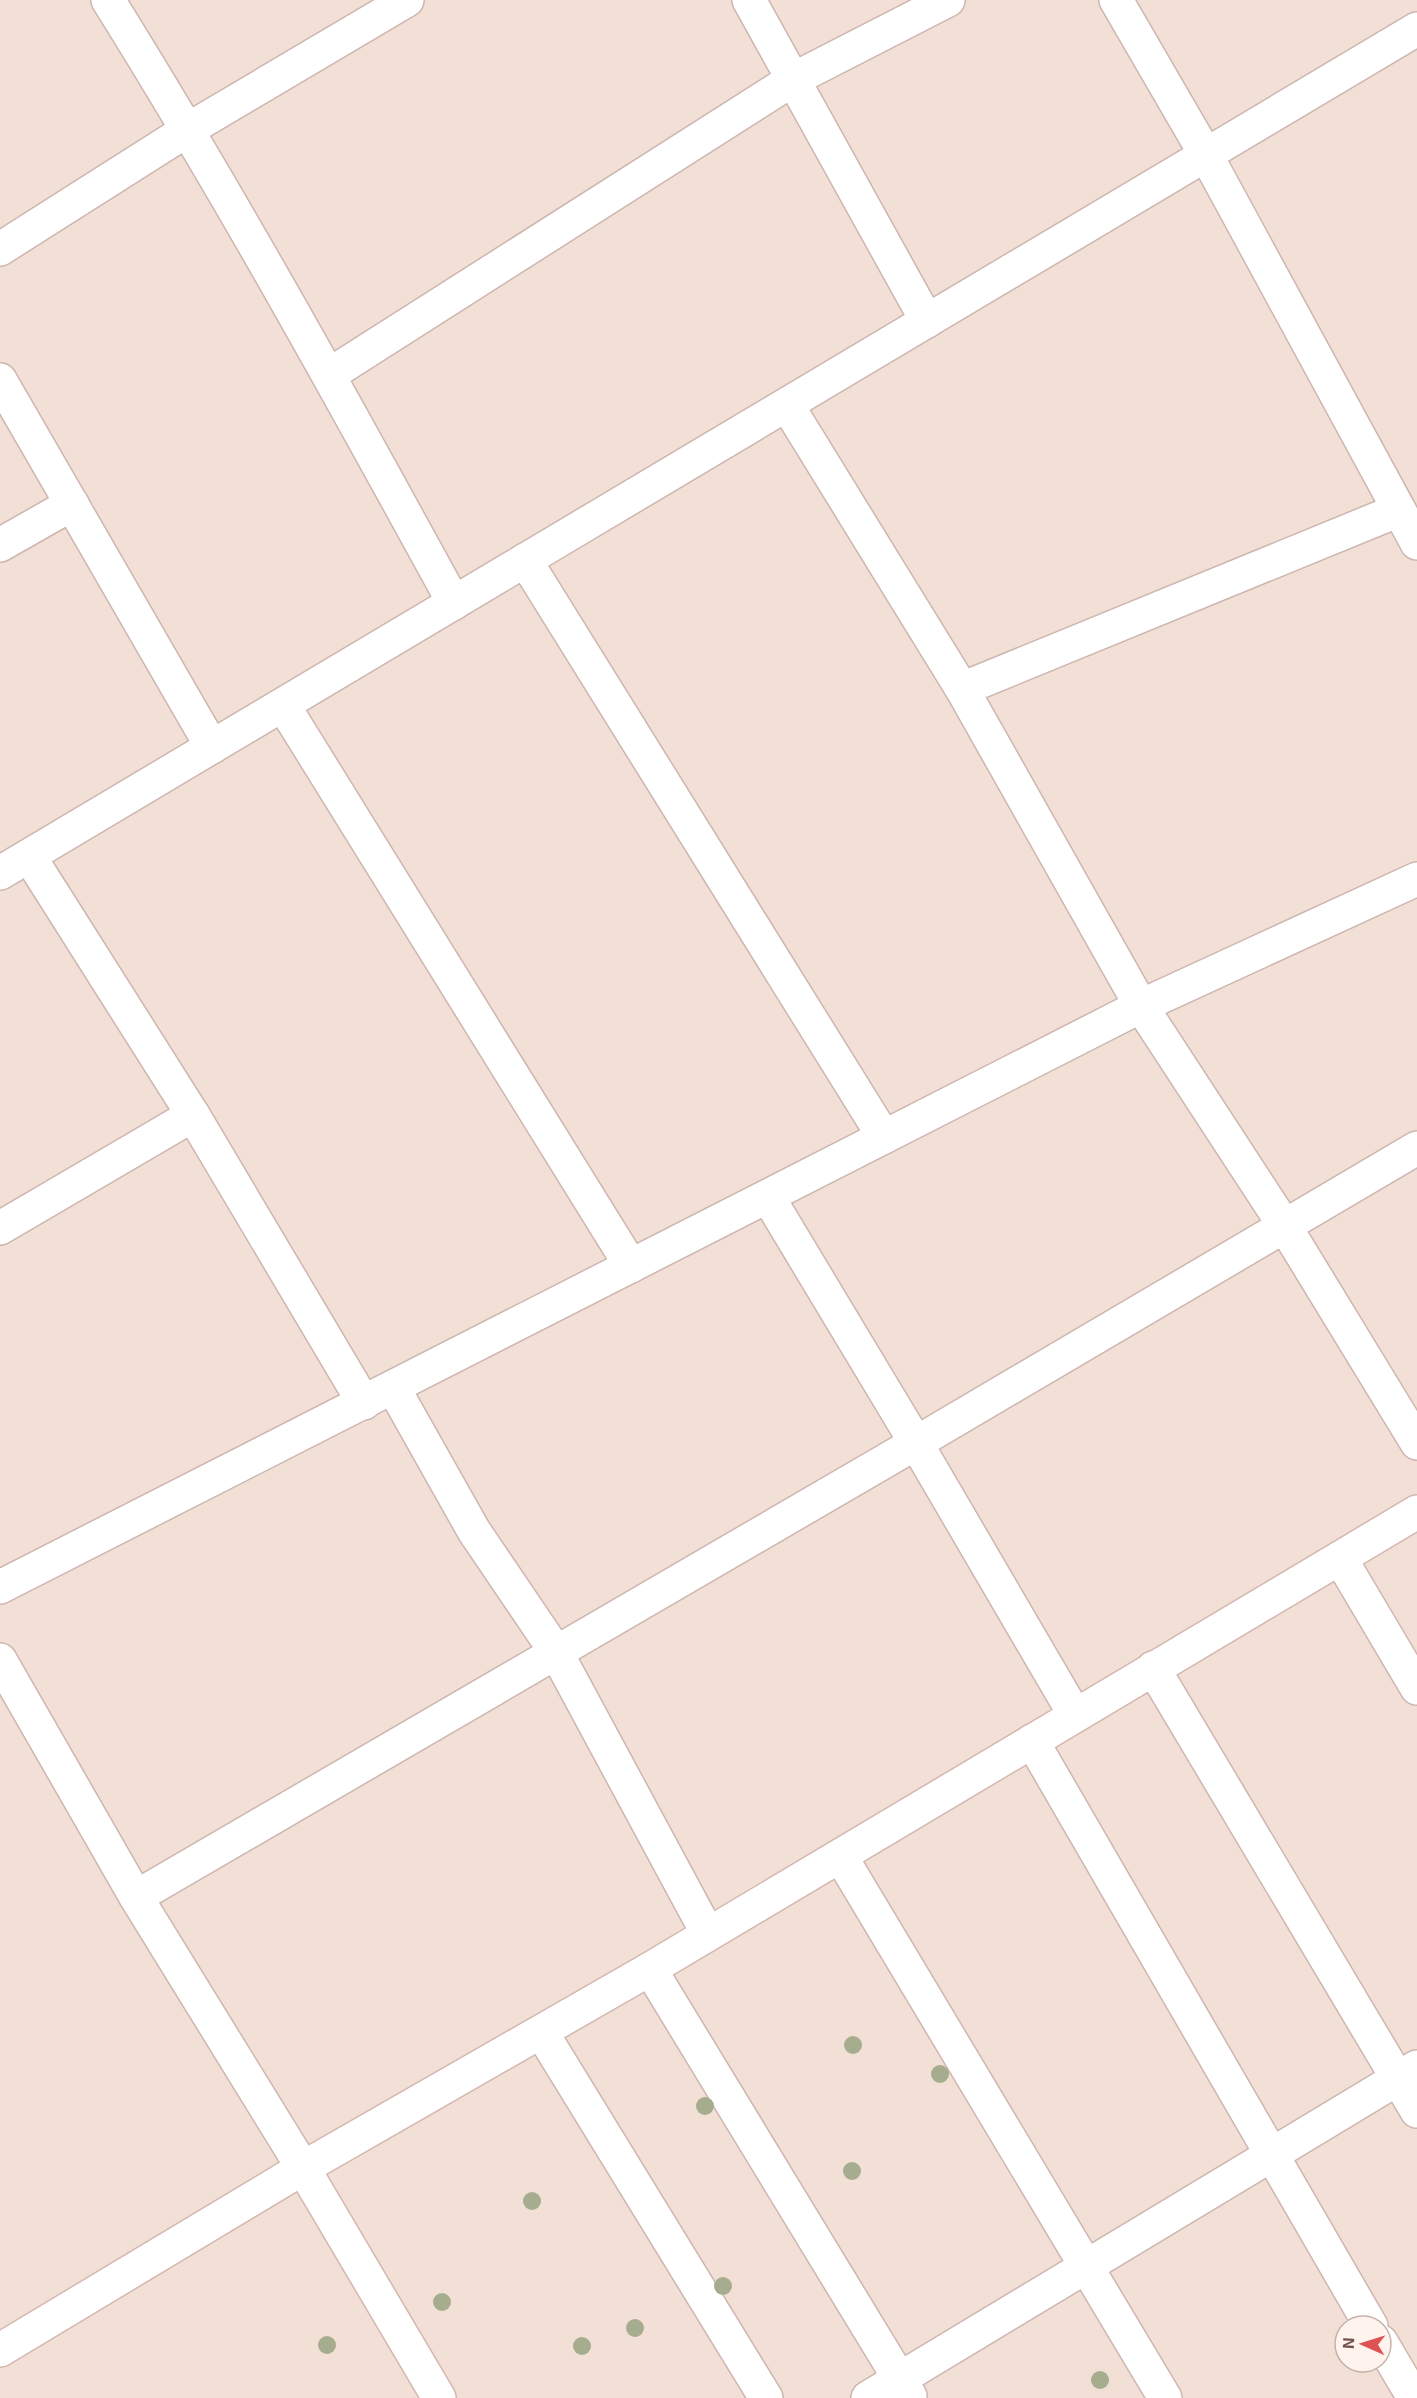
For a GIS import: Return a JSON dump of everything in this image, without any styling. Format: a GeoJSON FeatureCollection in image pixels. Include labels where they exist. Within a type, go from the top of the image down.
{"type":"FeatureCollection","features":[{"type":"Feature","properties":{"kind":"street"},"geometry":{"type":"LineString","coordinates":[[108,0],[189,129],[329,375],[454,603]]}},
{"type":"Feature","properties":{"kind":"street"},"geometry":{"type":"LineString","coordinates":[[0,249],[189,129],[408,0]]}},
{"type":"Feature","properties":{"kind":"street"},"geometry":{"type":"LineString","coordinates":[[749,0],[927,321]]}},
{"type":"Feature","properties":{"kind":"street"},"geometry":{"type":"LineString","coordinates":[[329,375],[792,80],[948,0]]}},
{"type":"Feature","properties":{"kind":"street"},"geometry":{"type":"LineString","coordinates":[[1116,0],[1206,155],[1417,543]]}},
{"type":"Feature","properties":{"kind":"street"},"geometry":{"type":"LineString","coordinates":[[0,873],[1417,29]]}},
{"type":"Feature","properties":{"kind":"street"},"geometry":{"type":"LineString","coordinates":[[0,380],[212,747]]}},
{"type":"Feature","properties":{"kind":"street"},"geometry":{"type":"LineString","coordinates":[[787,405],[962,689],[1141,1006],[1284,1225],[1417,1443]]}},
{"type":"Feature","properties":{"kind":"street"},"geometry":{"type":"LineString","coordinates":[[0,545],[72,504]]}},
{"type":"Feature","properties":{"kind":"street"},"geometry":{"type":"LineString","coordinates":[[962,689],[1399,510]]}},
{"type":"Feature","properties":{"kind":"street"},"geometry":{"type":"LineString","coordinates":[[525,560],[884,1137]]}},
{"type":"Feature","properties":{"kind":"street"},"geometry":{"type":"LineString","coordinates":[[283,705],[631,1266]]}},
{"type":"Feature","properties":{"kind":"street"},"geometry":{"type":"LineString","coordinates":[[29,856],[193,1115],[363,1402]]}},
{"type":"Feature","properties":{"kind":"street"},"geometry":{"type":"LineString","coordinates":[[0,1587],[363,1402],[394,1389],[1141,1006],[1417,879]]}},
{"type":"Feature","properties":{"kind":"street"},"geometry":{"type":"LineString","coordinates":[[0,1228],[193,1115]]}},
{"type":"Feature","properties":{"kind":"street"},"geometry":{"type":"LineString","coordinates":[[136,1897],[1417,1148]]}},
{"type":"Feature","properties":{"kind":"street"},"geometry":{"type":"LineString","coordinates":[[768,1197],[916,1443],[1074,1715]]}},
{"type":"Feature","properties":{"kind":"street"},"geometry":{"type":"LineString","coordinates":[[394,1389],[474,1530],[556,1652],[708,1934]]}},
{"type":"Feature","properties":{"kind":"street"},"geometry":{"type":"LineString","coordinates":[[0,2350],[303,2168],[542,2033],[841,1857],[1074,1715],[1417,1512]]}},
{"type":"Feature","properties":{"kind":"street"},"geometry":{"type":"LineString","coordinates":[[1340,1558],[1417,1688]]}},
{"type":"Feature","properties":{"kind":"street"},"geometry":{"type":"LineString","coordinates":[[0,1660],[136,1897],[303,2168],[439,2398]]}},
{"type":"Feature","properties":{"kind":"street"},"geometry":{"type":"LineString","coordinates":[[1153,1668],[1407,2073],[1417,2111]]}},
{"type":"Feature","properties":{"kind":"street"},"geometry":{"type":"LineString","coordinates":[[1032,1741],[1364,2314]]}},
{"type":"Feature","properties":{"kind":"street"},"geometry":{"type":"LineString","coordinates":[[841,1857],[1165,2398]]}},
{"type":"Feature","properties":{"kind":"street"},"geometry":{"type":"LineString","coordinates":[[651,1969],[905,2389]]}},
{"type":"Feature","properties":{"kind":"street"},"geometry":{"type":"LineString","coordinates":[[542,2033],[766,2398]]}},
{"type":"Feature","properties":{"kind":"street"},"geometry":{"type":"LineString","coordinates":[[868,2398],[905,2389],[1086,2266],[1407,2073]]}},
{"type":"Feature","properties":{"kind":"street"},"geometry":{"type":"LineString","coordinates":[[1393,2362],[1414,2398]]}},
{"type":"Feature","properties":{"kind":"shaded area"},"geometry":{"type":"Polygon","coordinates":[[[0,0],[1417,0],[1417,2398],[0,2398],[0,0]]]}}]}
